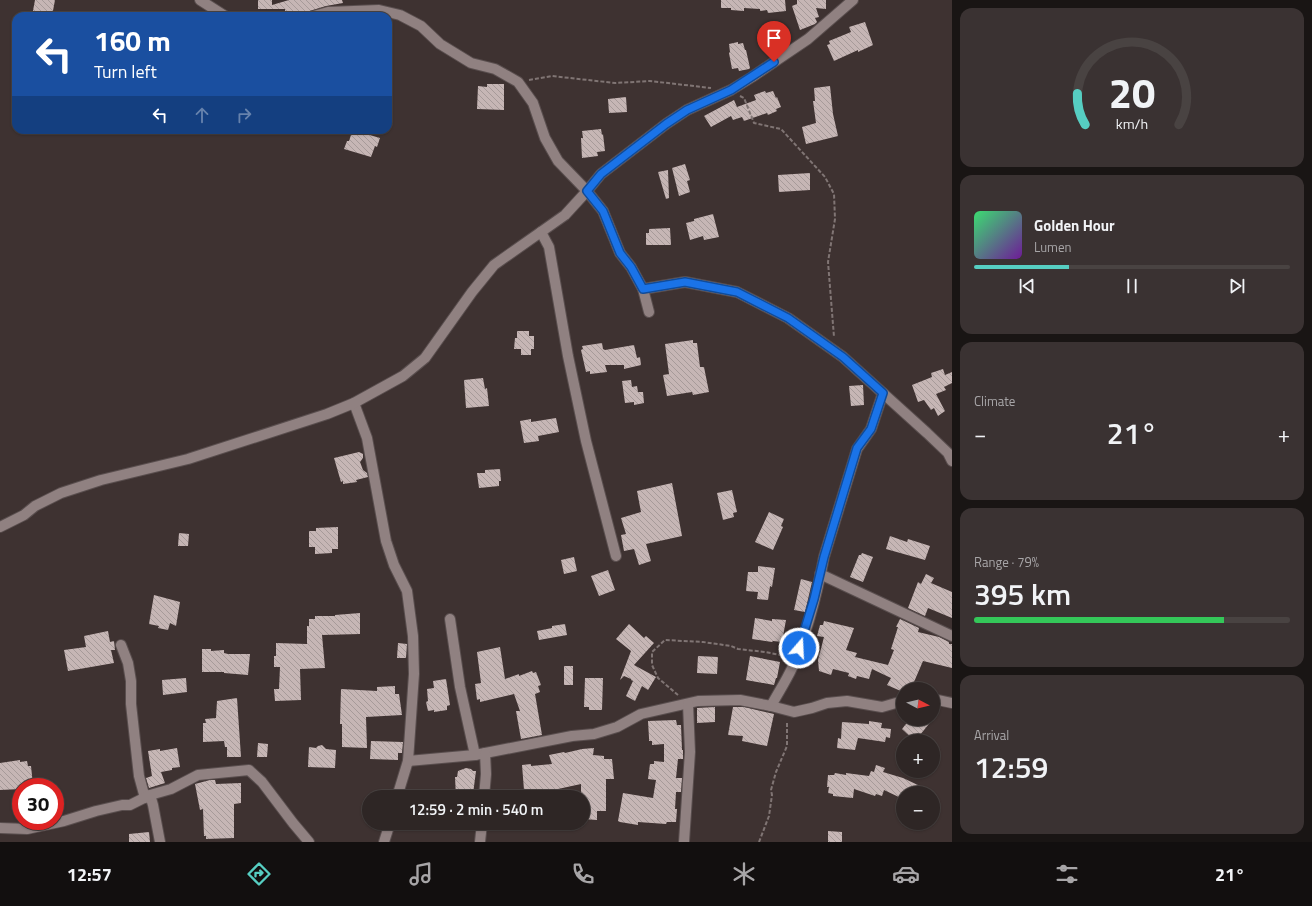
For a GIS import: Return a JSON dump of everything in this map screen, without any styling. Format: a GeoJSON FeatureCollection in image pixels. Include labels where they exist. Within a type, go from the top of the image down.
{"type":"FeatureCollection","features":[{"type":"Feature","properties":{"kind":"street"},"geometry":{"type":"LineString","coordinates":[[200,0],[219,12]]}},
{"type":"Feature","properties":{"kind":"street"},"geometry":{"type":"LineString","coordinates":[[0,527],[24,515],[35,506],[61,493],[101,480],[188,459],[327,414],[354,403],[403,376],[426,358],[472,292],[494,265],[565,215],[601,174],[666,124],[687,110],[731,90],[808,39],[853,0]]}},
{"type":"Feature","properties":{"kind":"street"},"geometry":{"type":"LineString","coordinates":[[328,12],[379,10],[387,12]]}},
{"type":"Feature","properties":{"kind":"street"},"geometry":{"type":"LineString","coordinates":[[392,13],[400,15],[421,26],[440,44],[471,63],[495,69],[518,82],[533,103],[545,138],[558,161],[587,191],[603,211],[620,253],[631,267],[643,289],[649,312]]}},
{"type":"Feature","properties":{"kind":"street"},"geometry":{"type":"LineString","coordinates":[[541,232],[549,247],[568,356],[586,441],[616,556]]}},
{"type":"Feature","properties":{"kind":"street"},"geometry":{"type":"LineString","coordinates":[[643,289],[685,282],[737,292],[788,318],[843,357],[948,453],[952,461]]}},
{"type":"Feature","properties":{"kind":"street"},"geometry":{"type":"LineString","coordinates":[[771,706],[791,669],[803,637],[824,557],[857,448],[871,429],[883,393]]}},
{"type":"Feature","properties":{"kind":"street"},"geometry":{"type":"LineString","coordinates":[[354,403],[367,438],[386,541],[394,566],[407,591],[413,636],[414,674],[408,761],[399,790]]}},
{"type":"Feature","properties":{"kind":"street"},"geometry":{"type":"LineString","coordinates":[[820,574],[952,636]]}},
{"type":"Feature","properties":{"kind":"street"},"geometry":{"type":"LineString","coordinates":[[450,619],[460,688],[486,774],[485,790]]}},
{"type":"Feature","properties":{"kind":"street"},"geometry":{"type":"LineString","coordinates":[[121,645],[128,663],[131,681],[130,704],[139,776],[147,796],[153,805],[160,842]]}},
{"type":"Feature","properties":{"kind":"street"},"geometry":{"type":"LineString","coordinates":[[408,761],[480,754],[572,736],[594,734],[617,727],[641,714],[698,701],[740,700],[794,712],[827,703],[847,701],[882,707],[896,703]]}},
{"type":"Feature","properties":{"kind":"street"},"geometry":{"type":"LineString","coordinates":[[940,700],[952,703]]}},
{"type":"Feature","properties":{"kind":"street"},"geometry":{"type":"LineString","coordinates":[[684,842],[690,752],[688,704]]}},
{"type":"Feature","properties":{"kind":"street"},"geometry":{"type":"LineString","coordinates":[[0,828],[7,827],[27,829],[64,822],[96,811],[130,804],[147,796],[171,789],[198,775],[249,770],[262,782],[309,842]]}},
{"type":"Feature","properties":{"kind":"street"},"geometry":{"type":"LineString","coordinates":[[384,842],[388,830]]}},
{"type":"Feature","properties":{"kind":"street"},"geometry":{"type":"LineString","coordinates":[[480,842],[481,830]]}},
{"type":"Feature","properties":{"kind":"path"},"geometry":{"type":"LineString","coordinates":[[518,82],[552,76],[615,83],[650,81],[731,90],[744,98],[754,123],[780,129],[825,177],[834,194],[835,219],[828,262],[833,334],[835,340]]}},
{"type":"Feature","properties":{"kind":"path"},"geometry":{"type":"LineString","coordinates":[[688,704],[658,678],[652,665],[652,652],[664,640],[703,642],[738,649],[778,654],[795,659]]}},
{"type":"Feature","properties":{"kind":"path"},"geometry":{"type":"LineString","coordinates":[[759,842],[769,816],[772,796],[771,790],[776,772],[787,746],[786,727],[788,710]]}},
{"type":"Feature","properties":{"kind":"building"},"geometry":{"type":"Polygon","coordinates":[[[35,0],[55,0],[53,12],[33,12],[35,0]]]}},
{"type":"Feature","properties":{"kind":"building"},"geometry":{"type":"Polygon","coordinates":[[[258,0],[272,0],[272,5],[289,0],[342,0],[343,3],[306,12],[285,12],[285,9],[258,9],[258,0]]]}},
{"type":"Feature","properties":{"kind":"building"},"geometry":{"type":"Polygon","coordinates":[[[721,0],[785,0],[786,11],[768,13],[767,10],[760,11],[760,9],[744,8],[744,11],[731,10],[731,8],[721,8],[721,0]]]}},
{"type":"Feature","properties":{"kind":"building"},"geometry":{"type":"Polygon","coordinates":[[[797,0],[826,0],[826,9],[816,8],[819,17],[815,18],[817,22],[800,30],[792,6],[797,4],[797,0]]]}},
{"type":"Feature","properties":{"kind":"building"},"geometry":{"type":"Polygon","coordinates":[[[865,22],[873,45],[834,61],[827,45],[830,44],[829,41],[851,32],[849,27],[865,22]]]}},
{"type":"Feature","properties":{"kind":"building"},"geometry":{"type":"Polygon","coordinates":[[[738,42],[738,44],[743,43],[746,50],[749,69],[739,71],[738,68],[732,69],[729,44],[738,42]]]}},
{"type":"Feature","properties":{"kind":"building"},"geometry":{"type":"Polygon","coordinates":[[[487,84],[504,84],[504,110],[477,109],[478,86],[487,87],[487,84]]]}},
{"type":"Feature","properties":{"kind":"building"},"geometry":{"type":"Polygon","coordinates":[[[830,86],[833,114],[838,136],[806,144],[802,127],[816,123],[813,101],[815,101],[814,88],[830,86]]]}},
{"type":"Feature","properties":{"kind":"building"},"geometry":{"type":"Polygon","coordinates":[[[765,91],[766,93],[773,91],[781,107],[776,109],[777,111],[768,115],[767,113],[744,121],[742,117],[733,120],[731,116],[711,127],[704,116],[734,100],[737,107],[756,100],[754,95],[765,91]]]}},
{"type":"Feature","properties":{"kind":"building"},"geometry":{"type":"Polygon","coordinates":[[[626,97],[627,112],[609,113],[608,99],[626,97]]]}},
{"type":"Feature","properties":{"kind":"building"},"geometry":{"type":"Polygon","coordinates":[[[601,129],[605,151],[597,152],[598,156],[582,158],[582,131],[601,129]]]}},
{"type":"Feature","properties":{"kind":"building"},"geometry":{"type":"Polygon","coordinates":[[[351,134],[366,134],[380,138],[371,157],[344,149],[347,141],[349,141],[351,134]]]}},
{"type":"Feature","properties":{"kind":"building"},"geometry":{"type":"Polygon","coordinates":[[[685,164],[690,180],[687,181],[690,192],[679,196],[672,168],[685,164]]]}},
{"type":"Feature","properties":{"kind":"building"},"geometry":{"type":"Polygon","coordinates":[[[668,170],[669,198],[666,199],[658,172],[668,170]]]}},
{"type":"Feature","properties":{"kind":"building"},"geometry":{"type":"Polygon","coordinates":[[[810,173],[810,190],[779,192],[778,175],[810,173]]]}},
{"type":"Feature","properties":{"kind":"building"},"geometry":{"type":"Polygon","coordinates":[[[713,214],[719,237],[704,240],[703,236],[690,240],[686,223],[694,221],[694,219],[713,214]]]}},
{"type":"Feature","properties":{"kind":"building"},"geometry":{"type":"Polygon","coordinates":[[[670,228],[671,245],[646,245],[646,233],[649,233],[649,229],[670,228]]]}},
{"type":"Feature","properties":{"kind":"building"},"geometry":{"type":"Polygon","coordinates":[[[517,331],[529,331],[529,336],[534,336],[534,349],[531,349],[531,355],[521,355],[521,349],[514,349],[517,331]]]}},
{"type":"Feature","properties":{"kind":"building"},"geometry":{"type":"Polygon","coordinates":[[[693,340],[693,343],[697,343],[700,367],[704,367],[709,392],[693,395],[692,392],[667,396],[663,375],[669,374],[665,344],[693,340]]]}},
{"type":"Feature","properties":{"kind":"building"},"geometry":{"type":"Polygon","coordinates":[[[602,343],[603,349],[605,350],[634,345],[637,358],[640,357],[641,365],[624,369],[624,365],[605,365],[607,372],[590,374],[590,371],[586,372],[581,350],[583,349],[582,346],[602,343]]]}},
{"type":"Feature","properties":{"kind":"building"},"geometry":{"type":"Polygon","coordinates":[[[943,369],[945,375],[952,372],[952,383],[944,387],[946,390],[936,394],[945,411],[938,416],[934,408],[931,410],[924,400],[918,402],[912,385],[932,377],[931,373],[943,369]]]}},
{"type":"Feature","properties":{"kind":"building"},"geometry":{"type":"Polygon","coordinates":[[[483,378],[485,389],[487,388],[489,406],[466,408],[464,380],[483,378]]]}},
{"type":"Feature","properties":{"kind":"building"},"geometry":{"type":"Polygon","coordinates":[[[631,380],[632,387],[637,386],[638,392],[643,392],[644,403],[634,405],[634,402],[625,403],[622,381],[631,380]]]}},
{"type":"Feature","properties":{"kind":"building"},"geometry":{"type":"Polygon","coordinates":[[[863,385],[864,405],[851,406],[849,386],[863,385]]]}},
{"type":"Feature","properties":{"kind":"building"},"geometry":{"type":"Polygon","coordinates":[[[556,418],[559,432],[538,436],[539,441],[524,443],[520,421],[531,419],[531,422],[556,418]]]}},
{"type":"Feature","properties":{"kind":"building"},"geometry":{"type":"Polygon","coordinates":[[[359,452],[363,454],[363,458],[360,462],[368,477],[356,480],[357,482],[343,484],[343,481],[341,482],[334,458],[359,452]]]}},
{"type":"Feature","properties":{"kind":"building"},"geometry":{"type":"Polygon","coordinates":[[[500,469],[501,481],[499,481],[499,486],[479,488],[477,473],[485,473],[485,470],[500,469]]]}},
{"type":"Feature","properties":{"kind":"building"},"geometry":{"type":"Polygon","coordinates":[[[672,483],[682,536],[646,544],[651,561],[639,565],[634,549],[624,551],[621,535],[626,534],[621,518],[641,512],[637,491],[672,483]]]}},
{"type":"Feature","properties":{"kind":"building"},"geometry":{"type":"Polygon","coordinates":[[[732,490],[737,512],[733,513],[734,517],[723,520],[717,493],[732,490]]]}},
{"type":"Feature","properties":{"kind":"building"},"geometry":{"type":"Polygon","coordinates":[[[769,512],[784,519],[781,526],[783,527],[773,550],[755,542],[769,512]]]}},
{"type":"Feature","properties":{"kind":"building"},"geometry":{"type":"Polygon","coordinates":[[[338,527],[338,549],[332,549],[332,553],[315,554],[315,547],[309,547],[309,531],[316,531],[316,528],[338,527]]]}},
{"type":"Feature","properties":{"kind":"building"},"geometry":{"type":"Polygon","coordinates":[[[179,533],[189,534],[188,546],[178,546],[179,533]]]}},
{"type":"Feature","properties":{"kind":"building"},"geometry":{"type":"Polygon","coordinates":[[[890,536],[907,542],[908,539],[930,546],[925,560],[886,549],[890,536]]]}},
{"type":"Feature","properties":{"kind":"building"},"geometry":{"type":"Polygon","coordinates":[[[862,553],[873,557],[863,582],[850,577],[859,555],[862,553]]]}},
{"type":"Feature","properties":{"kind":"building"},"geometry":{"type":"Polygon","coordinates":[[[574,557],[577,571],[564,574],[561,560],[574,557]]]}},
{"type":"Feature","properties":{"kind":"building"},"geometry":{"type":"Polygon","coordinates":[[[758,566],[775,568],[768,600],[757,599],[758,592],[746,591],[748,572],[758,572],[758,566]]]}},
{"type":"Feature","properties":{"kind":"building"},"geometry":{"type":"Polygon","coordinates":[[[608,570],[615,590],[599,596],[591,576],[608,570]]]}},
{"type":"Feature","properties":{"kind":"building"},"geometry":{"type":"Polygon","coordinates":[[[926,574],[934,578],[931,583],[952,592],[952,618],[928,608],[925,616],[908,608],[918,582],[921,584],[926,574]]]}},
{"type":"Feature","properties":{"kind":"building"},"geometry":{"type":"Polygon","coordinates":[[[801,579],[812,582],[805,612],[794,610],[801,579]]]}},
{"type":"Feature","properties":{"kind":"building"},"geometry":{"type":"Polygon","coordinates":[[[154,595],[180,602],[176,626],[170,623],[168,630],[149,624],[154,595]]]}},
{"type":"Feature","properties":{"kind":"building"},"geometry":{"type":"Polygon","coordinates":[[[360,613],[360,634],[322,635],[325,668],[300,669],[301,700],[275,701],[274,689],[279,689],[280,667],[274,667],[276,643],[307,644],[307,626],[309,626],[309,619],[315,619],[315,616],[335,616],[360,613]]]}},
{"type":"Feature","properties":{"kind":"building"},"geometry":{"type":"Polygon","coordinates":[[[755,618],[772,621],[772,619],[786,620],[782,642],[752,639],[755,618]]]}},
{"type":"Feature","properties":{"kind":"building"},"geometry":{"type":"Polygon","coordinates":[[[900,619],[919,628],[918,632],[939,637],[949,642],[949,644],[952,644],[952,668],[923,661],[914,682],[896,682],[896,689],[887,685],[891,678],[872,669],[869,679],[857,676],[856,679],[848,676],[849,673],[833,669],[831,675],[819,671],[818,660],[824,637],[817,636],[820,625],[823,625],[824,621],[854,628],[846,650],[857,653],[855,657],[888,665],[894,650],[891,649],[898,627],[896,627],[900,619]]]}},
{"type":"Feature","properties":{"kind":"building"},"geometry":{"type":"Polygon","coordinates":[[[565,624],[567,635],[539,640],[537,631],[552,628],[552,626],[565,624]]]}},
{"type":"Feature","properties":{"kind":"building"},"geometry":{"type":"Polygon","coordinates":[[[629,624],[644,638],[646,636],[654,643],[634,665],[656,677],[648,690],[642,686],[635,701],[626,696],[633,681],[624,676],[620,680],[631,651],[616,639],[629,624]]]}},
{"type":"Feature","properties":{"kind":"building"},"geometry":{"type":"Polygon","coordinates":[[[108,631],[110,642],[114,641],[115,650],[111,650],[114,663],[68,671],[64,650],[86,647],[84,636],[108,631]]]}},
{"type":"Feature","properties":{"kind":"building"},"geometry":{"type":"Polygon","coordinates":[[[398,643],[407,644],[406,658],[397,658],[398,643]]]}},
{"type":"Feature","properties":{"kind":"building"},"geometry":{"type":"Polygon","coordinates":[[[500,647],[505,679],[532,671],[533,673],[536,672],[541,685],[538,686],[540,692],[535,694],[542,735],[521,739],[516,711],[520,711],[514,694],[480,702],[480,699],[477,700],[475,684],[481,683],[477,652],[500,647]]]}},
{"type":"Feature","properties":{"kind":"building"},"geometry":{"type":"Polygon","coordinates":[[[202,649],[211,649],[211,651],[224,650],[224,653],[228,654],[250,654],[248,675],[224,672],[202,672],[202,649]]]}},
{"type":"Feature","properties":{"kind":"building"},"geometry":{"type":"Polygon","coordinates":[[[698,656],[718,657],[717,674],[697,673],[698,656]]]}},
{"type":"Feature","properties":{"kind":"building"},"geometry":{"type":"Polygon","coordinates":[[[750,656],[780,662],[774,685],[746,680],[750,656]]]}},
{"type":"Feature","properties":{"kind":"building"},"geometry":{"type":"Polygon","coordinates":[[[564,666],[573,666],[573,685],[564,685],[564,666]]]}},
{"type":"Feature","properties":{"kind":"building"},"geometry":{"type":"Polygon","coordinates":[[[186,678],[187,692],[163,695],[162,680],[186,678]]]}},
{"type":"Feature","properties":{"kind":"building"},"geometry":{"type":"Polygon","coordinates":[[[585,678],[603,678],[602,710],[589,710],[589,707],[584,707],[585,678]]]}},
{"type":"Feature","properties":{"kind":"building"},"geometry":{"type":"Polygon","coordinates":[[[446,679],[450,705],[447,706],[447,710],[434,712],[434,710],[428,711],[426,702],[428,701],[427,689],[434,688],[433,681],[446,679]]]}},
{"type":"Feature","properties":{"kind":"building"},"geometry":{"type":"Polygon","coordinates":[[[395,686],[395,694],[399,694],[402,715],[366,717],[367,748],[342,747],[342,724],[340,724],[341,689],[377,691],[377,687],[395,686]]]}},
{"type":"Feature","properties":{"kind":"building"},"geometry":{"type":"Polygon","coordinates":[[[237,698],[241,757],[227,757],[227,747],[225,747],[224,741],[203,742],[203,723],[206,723],[205,719],[216,718],[217,701],[237,698]]]}},
{"type":"Feature","properties":{"kind":"building"},"geometry":{"type":"Polygon","coordinates":[[[715,707],[715,722],[697,723],[697,708],[715,707]]]}},
{"type":"Feature","properties":{"kind":"building"},"geometry":{"type":"Polygon","coordinates":[[[733,707],[744,707],[774,714],[767,746],[742,741],[743,736],[728,735],[733,707]]]}},
{"type":"Feature","properties":{"kind":"building"},"geometry":{"type":"Polygon","coordinates":[[[676,720],[677,725],[681,725],[683,759],[678,759],[676,778],[682,778],[681,792],[676,792],[676,822],[667,822],[666,824],[638,822],[638,825],[618,821],[623,793],[653,798],[656,780],[648,779],[650,764],[654,764],[654,761],[664,762],[664,744],[652,745],[652,741],[649,741],[648,721],[676,720]]]}},
{"type":"Feature","properties":{"kind":"building"},"geometry":{"type":"Polygon","coordinates":[[[869,721],[882,723],[881,728],[891,729],[890,738],[886,737],[885,742],[858,738],[855,750],[837,748],[838,738],[841,739],[842,722],[869,724],[869,721]]]}},
{"type":"Feature","properties":{"kind":"building"},"geometry":{"type":"Polygon","coordinates":[[[904,726],[927,726],[921,734],[907,734],[902,729],[904,726]]]}},
{"type":"Feature","properties":{"kind":"building"},"geometry":{"type":"Polygon","coordinates":[[[371,741],[403,742],[402,753],[398,753],[398,760],[370,759],[371,741]]]}},
{"type":"Feature","properties":{"kind":"building"},"geometry":{"type":"Polygon","coordinates":[[[258,743],[268,744],[267,757],[257,757],[258,743]]]}},
{"type":"Feature","properties":{"kind":"building"},"geometry":{"type":"Polygon","coordinates":[[[322,745],[326,749],[336,750],[335,768],[308,767],[309,747],[316,748],[322,745]]]}},
{"type":"Feature","properties":{"kind":"building"},"geometry":{"type":"Polygon","coordinates":[[[177,748],[180,767],[161,772],[165,783],[149,788],[146,778],[152,776],[148,751],[160,749],[160,751],[177,748]]]}},
{"type":"Feature","properties":{"kind":"building"},"geometry":{"type":"Polygon","coordinates":[[[594,748],[593,755],[604,756],[604,759],[612,759],[614,779],[606,779],[606,811],[597,811],[597,820],[590,820],[590,790],[581,790],[581,784],[558,789],[524,790],[522,765],[531,764],[531,766],[552,764],[549,755],[594,748]]]}},
{"type":"Feature","properties":{"kind":"building"},"geometry":{"type":"Polygon","coordinates":[[[20,760],[20,762],[27,761],[28,766],[31,766],[32,778],[12,778],[12,789],[0,790],[0,763],[20,760]]]}},
{"type":"Feature","properties":{"kind":"building"},"geometry":{"type":"Polygon","coordinates":[[[876,765],[885,768],[883,772],[896,776],[896,778],[903,778],[920,786],[896,786],[896,796],[884,790],[882,796],[876,794],[875,796],[854,789],[853,798],[833,796],[833,794],[828,793],[828,775],[834,775],[835,773],[846,775],[846,773],[869,776],[871,771],[874,772],[876,765]]]}},
{"type":"Feature","properties":{"kind":"building"},"geometry":{"type":"Polygon","coordinates":[[[466,768],[476,771],[474,790],[456,790],[455,777],[457,777],[458,771],[466,768]]]}},
{"type":"Feature","properties":{"kind":"building"},"geometry":{"type":"Polygon","coordinates":[[[215,780],[216,784],[241,783],[241,803],[234,804],[234,838],[206,839],[206,836],[204,836],[203,809],[200,810],[195,784],[215,780]]]}},
{"type":"Feature","properties":{"kind":"building"},"geometry":{"type":"Polygon","coordinates":[[[828,831],[842,832],[842,842],[828,842],[828,831]]]}},
{"type":"Feature","properties":{"kind":"building"},"geometry":{"type":"Polygon","coordinates":[[[149,832],[150,842],[129,842],[129,834],[149,832]]]}},
{"type":"Feature","properties":{"kind":"route"},"geometry":{"type":"LineString","coordinates":[[774,62],[731,90],[687,110],[666,124],[601,174],[587,191],[603,211],[620,253],[631,267],[643,289],[685,282],[704,287],[737,292],[788,318],[843,357],[883,393],[871,429],[857,448],[824,557],[814,599],[799,648]]}}]}
